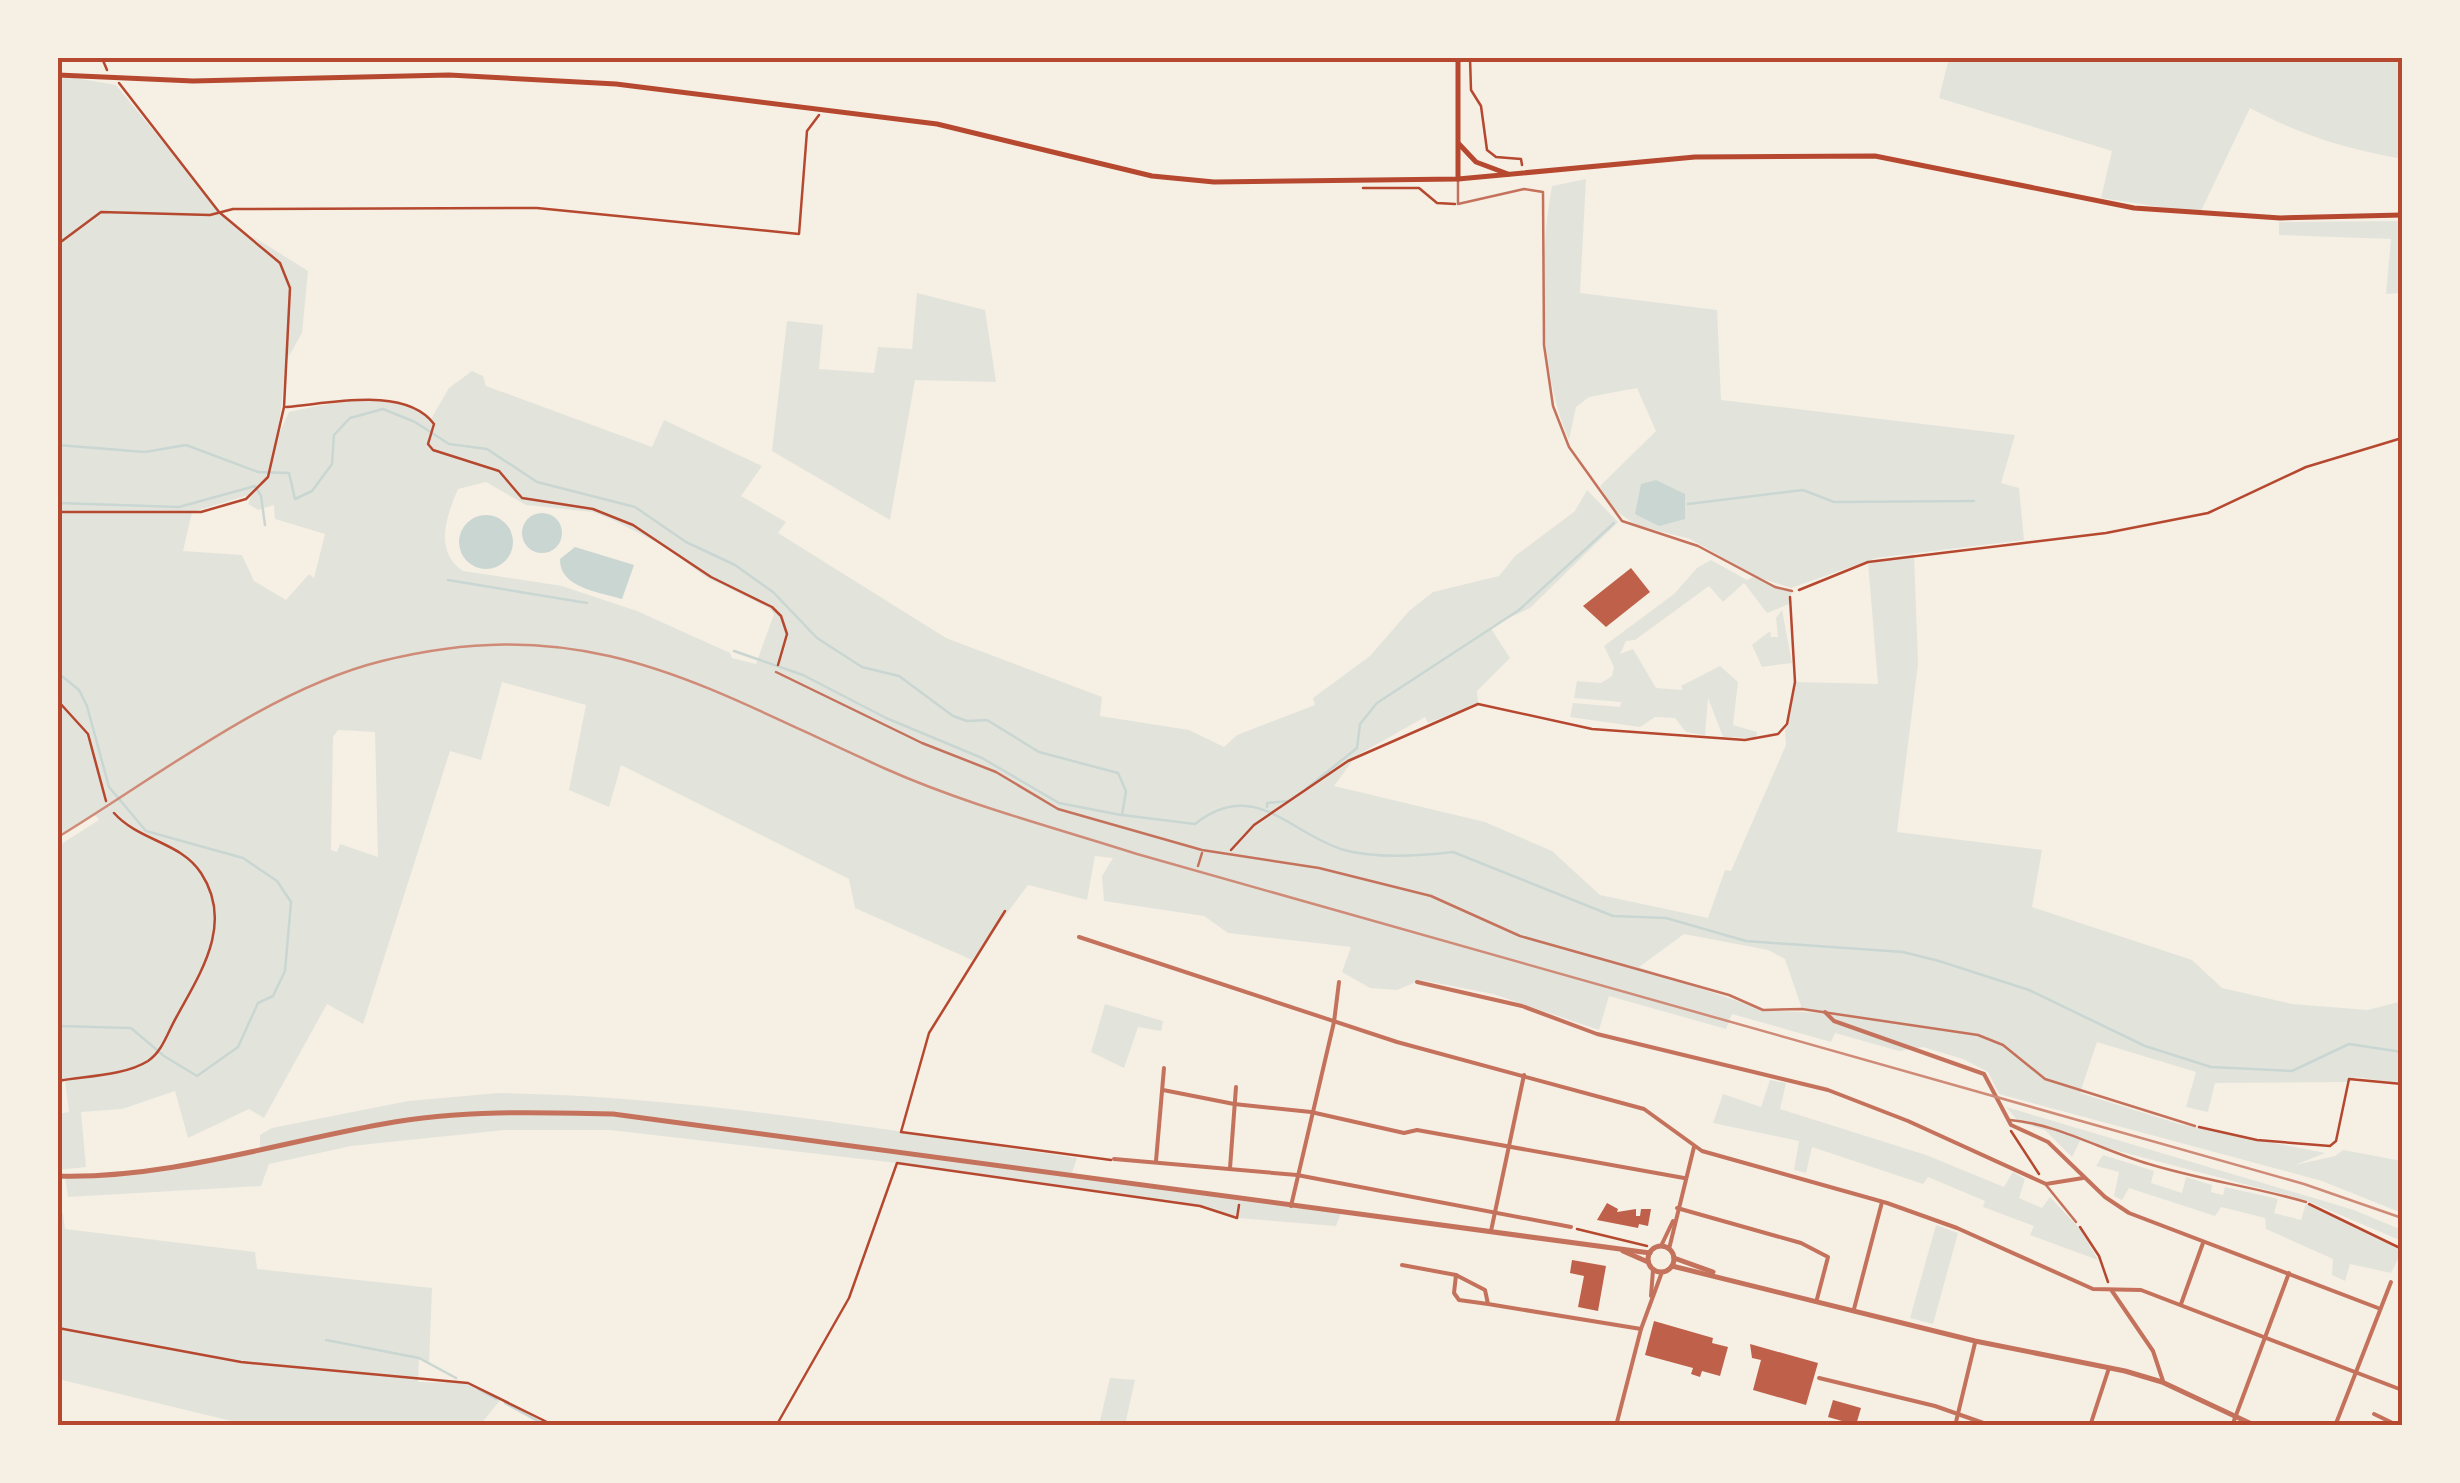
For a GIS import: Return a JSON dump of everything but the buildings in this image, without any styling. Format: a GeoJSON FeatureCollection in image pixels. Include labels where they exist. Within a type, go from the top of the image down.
{"type":"FeatureCollection","features":[{"type":"Feature","properties":{"kind":"main road"},"geometry":{"type":"LineString","coordinates":[[1458,58],[1458,178]]}},
{"type":"Feature","properties":{"kind":"main road"},"geometry":{"type":"LineString","coordinates":[[58,75],[116,79],[449,75],[616,84],[800,103],[938,124],[1152,176],[1214,182],[1458,178],[1695,156],[1875,156],[2134,208],[2280,218],[2402,215]]}},
{"type":"Feature","properties":{"kind":"main road"},"geometry":{"type":"LineString","coordinates":[[1458,142],[1476,162],[1510,175]]}},
{"type":"Feature","properties":{"kind":"street"},"geometry":{"type":"LineString","coordinates":[[1079,937],[1334,1022],[1644,1109],[1694,1148],[1882,1201],[1957,1228],[2093,1289],[2141,1290],[2402,1390]]}},
{"type":"Feature","properties":{"kind":"street"},"geometry":{"type":"LineString","coordinates":[[1291,1206],[1334,1022],[1339,982]]}},
{"type":"Feature","properties":{"kind":"street"},"geometry":{"type":"LineString","coordinates":[[1417,982],[1505,1002],[1626,1041],[1828,1090],[1908,1121],[2046,1184],[2083,1178]]}},
{"type":"Feature","properties":{"kind":"street"},"geometry":{"type":"LineString","coordinates":[[1825,1012],[1834,1021],[1964,1065],[1992,1084],[2009,1122],[2048,1142],[2083,1178],[2129,1213],[2378,1308]]}},
{"type":"Feature","properties":{"kind":"street"},"geometry":{"type":"LineString","coordinates":[[1156,1161],[1164,1068]]}},
{"type":"Feature","properties":{"kind":"street"},"geometry":{"type":"LineString","coordinates":[[1491,1231],[1524,1075]]}},
{"type":"Feature","properties":{"kind":"street"},"geometry":{"type":"LineString","coordinates":[[1230,1168],[1236,1087]]}},
{"type":"Feature","properties":{"kind":"street"},"geometry":{"type":"LineString","coordinates":[[1163,1090],[1684,1178]]}},
{"type":"Feature","properties":{"kind":"street"},"geometry":{"type":"LineString","coordinates":[[58,1176],[174,1166],[388,1122],[502,1111],[613,1114],[1650,1252],[1661,1246],[1673,1221],[1694,1148]]}},
{"type":"Feature","properties":{"kind":"street"},"geometry":{"type":"LineString","coordinates":[[1114,1159],[1297,1175],[1571,1227]]}},
{"type":"Feature","properties":{"kind":"street"},"geometry":{"type":"LineString","coordinates":[[1854,1309],[1882,1201]]}},
{"type":"Feature","properties":{"kind":"street"},"geometry":{"type":"LineString","coordinates":[[1677,1208],[1801,1243],[1828,1257],[1817,1299]]}},
{"type":"Feature","properties":{"kind":"street"},"geometry":{"type":"LineString","coordinates":[[1672,1266],[1673,1221]]}},
{"type":"Feature","properties":{"kind":"street"},"geometry":{"type":"LineString","coordinates":[[2180,1304],[2203,1242]]}},
{"type":"Feature","properties":{"kind":"street"},"geometry":{"type":"LineString","coordinates":[[1661,1246],[1670,1249]]}},
{"type":"Feature","properties":{"kind":"street"},"geometry":{"type":"LineString","coordinates":[[1623,1251],[1648,1262],[1653,1270],[1651,1296]]}},
{"type":"Feature","properties":{"kind":"street"},"geometry":{"type":"LineString","coordinates":[[1648,1262],[1650,1252]]}},
{"type":"Feature","properties":{"kind":"street"},"geometry":{"type":"LineString","coordinates":[[1674,1258],[1715,1274]]}},
{"type":"Feature","properties":{"kind":"street"},"geometry":{"type":"LineString","coordinates":[[1402,1265],[1456,1276],[1485,1290],[1488,1304]]}},
{"type":"Feature","properties":{"kind":"street"},"geometry":{"type":"LineString","coordinates":[[1616,1426],[1651,1296],[1662,1272],[1672,1266],[1975,1341],[2162,1382],[2256,1426]]}},
{"type":"Feature","properties":{"kind":"street"},"geometry":{"type":"LineString","coordinates":[[1653,1270],[1662,1272]]}},
{"type":"Feature","properties":{"kind":"street"},"geometry":{"type":"LineString","coordinates":[[2232,1426],[2289,1273]]}},
{"type":"Feature","properties":{"kind":"street"},"geometry":{"type":"LineString","coordinates":[[1456,1276],[1454,1293],[1460,1300],[1641,1329]]}},
{"type":"Feature","properties":{"kind":"street"},"geometry":{"type":"LineString","coordinates":[[2335,1426],[2391,1282]]}},
{"type":"Feature","properties":{"kind":"street"},"geometry":{"type":"LineString","coordinates":[[2112,1291],[2152,1351],[2162,1382]]}},
{"type":"Feature","properties":{"kind":"street"},"geometry":{"type":"LineString","coordinates":[[1955,1426],[1975,1341]]}},
{"type":"Feature","properties":{"kind":"street"},"geometry":{"type":"LineString","coordinates":[[2090,1426],[2109,1368]]}},
{"type":"Feature","properties":{"kind":"street"},"geometry":{"type":"LineString","coordinates":[[1820,1378],[1958,1413],[1992,1426]]}},
{"type":"Feature","properties":{"kind":"street"},"geometry":{"type":"LineString","coordinates":[[2374,1414],[2399,1426]]}},
{"type":"Feature","properties":{"kind":"lane"},"geometry":{"type":"LineString","coordinates":[[1458,178],[1458,204],[1524,189],[1542,192],[1542,319],[1552,406],[1569,447],[1610,510],[1633,528],[1698,546],[1764,582],[1792,591]]}},
{"type":"Feature","properties":{"kind":"lane"},"geometry":{"type":"LineString","coordinates":[[776,672],[922,744],[1006,777],[1048,806],[1202,850],[1319,868],[1431,896],[1520,936],[1729,994],[1751,1006],[1825,1012],[1978,1036],[2003,1045],[2045,1079],[2195,1126]]}},
{"type":"Feature","properties":{"kind":"lane"},"geometry":{"type":"LineString","coordinates":[[1198,866],[1202,850]]}},
{"type":"Feature","properties":{"kind":"lane"},"geometry":{"type":"LineString","coordinates":[[2009,1122],[2053,1128],[2125,1157],[2306,1202]]}},
{"type":"Feature","properties":{"kind":"lane"},"geometry":{"type":"LineString","coordinates":[[2046,1184],[2076,1222]]}},
{"type":"Feature","properties":{"kind":"path"},"geometry":{"type":"LineString","coordinates":[[58,512],[201,512],[234,504],[258,491],[268,477],[284,407],[283,362],[290,305],[280,263],[219,212],[102,58]]}},
{"type":"Feature","properties":{"kind":"path"},"geometry":{"type":"LineString","coordinates":[[1470,58],[1472,94],[1481,106],[1488,150],[1496,157],[1521,159]]}},
{"type":"Feature","properties":{"kind":"path"},"geometry":{"type":"LineString","coordinates":[[58,244],[100,212],[537,208],[799,234]]}},
{"type":"Feature","properties":{"kind":"path"},"geometry":{"type":"LineString","coordinates":[[284,407],[397,402],[424,412],[434,431],[429,447],[439,453],[499,472],[522,498],[593,509],[632,525],[711,577],[772,607],[781,616],[787,634],[778,664]]}},
{"type":"Feature","properties":{"kind":"path"},"geometry":{"type":"LineString","coordinates":[[1226,854],[1268,816],[1375,746],[1478,704],[1592,729],[1745,740],[1778,734],[1787,724],[1795,682],[1788,604],[1792,591],[1868,562],[2106,533],[2208,513],[2306,467],[2402,438]]}},
{"type":"Feature","properties":{"kind":"path"},"geometry":{"type":"LineString","coordinates":[[58,701],[88,734],[106,801]]}},
{"type":"Feature","properties":{"kind":"path"},"geometry":{"type":"LineString","coordinates":[[58,1080],[129,1068],[152,1059],[206,965],[214,931],[214,900],[191,859],[134,833],[114,814]]}},
{"type":"Feature","properties":{"kind":"path"},"geometry":{"type":"LineString","coordinates":[[1005,911],[929,1033],[902,1132],[1102,1162],[1114,1159]]}},
{"type":"Feature","properties":{"kind":"path"},"geometry":{"type":"LineString","coordinates":[[2195,1126],[2276,1142],[2330,1146],[2336,1141],[2349,1079],[2402,1084]]}},
{"type":"Feature","properties":{"kind":"path"},"geometry":{"type":"LineString","coordinates":[[2009,1122],[2011,1134],[2039,1174]]}},
{"type":"Feature","properties":{"kind":"path"},"geometry":{"type":"LineString","coordinates":[[776,1426],[849,1298],[896,1163],[1200,1206],[1238,1218],[1240,1198]]}},
{"type":"Feature","properties":{"kind":"path"},"geometry":{"type":"LineString","coordinates":[[2306,1202],[2402,1249]]}},
{"type":"Feature","properties":{"kind":"path"},"geometry":{"type":"LineString","coordinates":[[2076,1222],[2099,1256],[2112,1291]]}},
{"type":"Feature","properties":{"kind":"path"},"geometry":{"type":"LineString","coordinates":[[1571,1227],[1638,1243]]}},
{"type":"Feature","properties":{"kind":"path"},"geometry":{"type":"LineString","coordinates":[[58,1328],[241,1362],[468,1383],[555,1426]]}},
{"type":"Feature","properties":{"kind":"shaded area"},"geometry":{"type":"Polygon","coordinates":[[[1949,58],[2402,58],[2402,159],[2324,140],[2250,108],[2200,213],[2101,198],[2112,151],[1939,98],[1949,58]]]}},
{"type":"Feature","properties":{"kind":"shaded area"},"geometry":{"type":"Polygon","coordinates":[[[58,75],[116,85],[229,222],[266,250],[252,236],[308,271],[302,333],[286,361],[278,436],[289,412],[343,402],[400,403],[431,419],[449,388],[472,371],[483,376],[486,386],[652,447],[664,420],[762,466],[741,496],[786,522],[778,533],[946,638],[1102,697],[1100,716],[1189,730],[1224,747],[1237,735],[1315,705],[1313,698],[1370,656],[1409,611],[1433,592],[1499,576],[1515,556],[1575,511],[1587,490],[1618,522],[1530,608],[1490,627],[1510,658],[1477,691],[1478,704],[1428,723],[1425,717],[1356,756],[1334,786],[1485,822],[1552,851],[1600,895],[1708,918],[1725,870],[1731,871],[1786,745],[1785,729],[1795,682],[1878,684],[1868,562],[1914,554],[1918,664],[1897,832],[2042,850],[2032,907],[2192,960],[2222,988],[2292,1004],[2368,1010],[2402,1001],[2402,1084],[2356,1077],[2348,1082],[2215,1083],[2208,1112],[2186,1107],[2196,1072],[2097,1042],[2080,1093],[2179,1124],[2325,1153],[2295,1165],[2335,1156],[2343,1150],[2402,1161],[2402,1213],[2322,1181],[1999,1094],[1988,1072],[1963,1059],[1923,1047],[1899,1051],[1835,1033],[1831,1042],[1732,1014],[1726,1029],[1609,996],[1599,1030],[1493,994],[1421,980],[1397,990],[1370,988],[1342,972],[1351,947],[1228,933],[1204,916],[1104,901],[1102,876],[1113,858],[1095,856],[1087,900],[1028,885],[972,960],[855,908],[849,879],[621,765],[609,807],[569,790],[586,705],[502,682],[481,760],[450,751],[363,1024],[327,1004],[264,1118],[249,1109],[188,1138],[175,1091],[122,1109],[81,1112],[86,1167],[58,1170],[58,1114],[69,1112],[65,1080],[58,1081],[58,846],[99,820],[95,815],[58,835],[58,75]],[[486,482],[458,489],[447,521],[445,543],[454,563],[463,571],[562,586],[637,611],[730,653],[732,658],[756,664],[774,614],[706,577],[662,545],[593,512],[526,505],[486,482]],[[252,494],[192,512],[183,551],[242,555],[254,581],[286,600],[309,574],[314,578],[325,534],[275,519],[274,505],[258,510],[248,504],[252,494]],[[338,730],[333,737],[331,850],[337,852],[340,844],[378,857],[375,732],[338,730]],[[1684,934],[1639,967],[1763,1010],[1838,1014],[1802,1009],[1785,959],[1768,950],[1684,934]]]}},
{"type":"Feature","properties":{"kind":"shaded area"},"geometry":{"type":"Polygon","coordinates":[[[1586,179],[1580,293],[1717,310],[1721,400],[2015,435],[2001,483],[2019,488],[2024,540],[1876,558],[1791,588],[1757,577],[1690,539],[1636,525],[1612,508],[1600,486],[1656,431],[1637,388],[1589,397],[1576,407],[1569,440],[1546,349],[1544,248],[1552,186],[1586,179]]]}},
{"type":"Feature","properties":{"kind":"shaded area"},"geometry":{"type":"Polygon","coordinates":[[[2402,221],[2402,293],[2386,294],[2391,239],[2279,235],[2279,222],[2402,221]]]}},
{"type":"Feature","properties":{"kind":"shaded area"},"geometry":{"type":"Polygon","coordinates":[[[917,293],[985,310],[996,382],[915,380],[890,520],[772,451],[787,321],[823,325],[819,369],[874,373],[878,347],[912,349],[917,293]]]}},
{"type":"Feature","properties":{"kind":"shaded area"},"geometry":{"type":"Polygon","coordinates":[[[1656,480],[1685,494],[1685,519],[1659,526],[1635,514],[1641,484],[1656,480]]]}},
{"type":"Feature","properties":{"kind":"shaded area"},"geometry":{"type":"Polygon","coordinates":[[[542,513],[556,519],[562,533],[556,547],[542,553],[528,547],[522,533],[528,519],[542,513]]]}},
{"type":"Feature","properties":{"kind":"shaded area"},"geometry":{"type":"Polygon","coordinates":[[[486,515],[505,523],[513,542],[505,561],[486,569],[467,561],[459,542],[467,523],[486,515]]]}},
{"type":"Feature","properties":{"kind":"shaded area"},"geometry":{"type":"Polygon","coordinates":[[[575,547],[634,565],[622,599],[582,587],[566,576],[560,559],[575,547]]]}},
{"type":"Feature","properties":{"kind":"shaded area"},"geometry":{"type":"Polygon","coordinates":[[[1711,560],[1747,580],[1753,577],[1792,591],[1789,604],[1767,613],[1744,583],[1723,602],[1709,586],[1635,640],[1626,641],[1620,654],[1633,649],[1656,688],[1683,690],[1681,686],[1720,666],[1738,682],[1733,725],[1757,732],[1756,738],[1723,737],[1708,698],[1705,735],[1686,732],[1675,718],[1655,717],[1640,727],[1570,717],[1573,703],[1620,707],[1621,702],[1574,698],[1577,681],[1601,683],[1612,676],[1614,667],[1604,646],[1674,594],[1697,568],[1711,560]]]}},
{"type":"Feature","properties":{"kind":"shaded area"},"geometry":{"type":"Polygon","coordinates":[[[1782,610],[1792,663],[1762,667],[1752,645],[1770,631],[1771,637],[1778,637],[1776,618],[1782,610]]]}},
{"type":"Feature","properties":{"kind":"shaded area"},"geometry":{"type":"Polygon","coordinates":[[[1105,1004],[1163,1021],[1161,1031],[1138,1027],[1124,1068],[1091,1052],[1105,1004]]]}},
{"type":"Feature","properties":{"kind":"shaded area"},"geometry":{"type":"Polygon","coordinates":[[[1770,1080],[1786,1083],[1780,1109],[1926,1155],[2004,1187],[2013,1172],[2025,1179],[2019,1198],[2042,1208],[2050,1197],[2081,1230],[2098,1260],[2030,1235],[2034,1226],[1983,1207],[1985,1201],[1928,1177],[1923,1184],[1812,1147],[1806,1173],[1794,1170],[1799,1141],[1713,1123],[1723,1094],[1761,1107],[1770,1080]]]}},
{"type":"Feature","properties":{"kind":"shaded area"},"geometry":{"type":"Polygon","coordinates":[[[499,1093],[644,1100],[861,1126],[1077,1158],[1072,1173],[1341,1213],[1336,1226],[1237,1218],[1200,1206],[897,1163],[610,1130],[505,1130],[351,1146],[269,1164],[261,1186],[68,1197],[65,1177],[159,1168],[260,1148],[260,1135],[272,1128],[408,1101],[499,1093]]]}},
{"type":"Feature","properties":{"kind":"shaded area"},"geometry":{"type":"Polygon","coordinates":[[[2006,1107],[2354,1210],[2402,1230],[2402,1241],[2305,1200],[2080,1141],[2072,1157],[2045,1130],[2019,1122],[2006,1107]]]}},
{"type":"Feature","properties":{"kind":"shaded area"},"geometry":{"type":"Polygon","coordinates":[[[2103,1155],[2154,1171],[2151,1183],[2182,1193],[2186,1177],[2212,1185],[2211,1192],[2223,1195],[2225,1187],[2278,1199],[2274,1213],[2301,1220],[2306,1204],[2402,1251],[2391,1273],[2350,1264],[2345,1281],[2332,1275],[2333,1259],[2266,1229],[2265,1218],[2221,1207],[2215,1216],[2129,1188],[2122,1200],[2114,1196],[2119,1172],[2096,1166],[2103,1155]]]}},
{"type":"Feature","properties":{"kind":"shaded area"},"geometry":{"type":"Polygon","coordinates":[[[58,1212],[63,1213],[65,1229],[255,1252],[257,1269],[432,1288],[429,1363],[419,1359],[418,1382],[468,1383],[502,1398],[480,1425],[252,1426],[58,1379],[58,1212]]]}},
{"type":"Feature","properties":{"kind":"shaded area"},"geometry":{"type":"Polygon","coordinates":[[[1936,1225],[1958,1233],[1933,1324],[1910,1318],[1936,1225]]]}},
{"type":"Feature","properties":{"kind":"shaded area"},"geometry":{"type":"Polygon","coordinates":[[[1110,1378],[1135,1380],[1125,1425],[1099,1425],[1110,1378]]]}},
{"type":"Feature","properties":{"kind":"waterway"},"geometry":{"type":"LineString","coordinates":[[58,445],[145,452],[186,445],[258,472],[289,473],[295,499],[312,491],[332,464],[334,435],[350,418],[383,409],[415,422],[449,444],[487,449],[537,482],[635,507],[686,542],[735,565],[773,592],[817,638],[862,667],[899,676],[953,716],[967,721],[987,720],[1039,752],[1118,773],[1126,791],[1122,815],[1195,824],[1216,811],[1254,807],[1344,850],[1384,856],[1453,852],[1613,916],[1666,918],[1746,941],[1903,952],[2029,990],[2145,1046],[2211,1067],[2292,1071],[2349,1044],[2402,1052]]}},
{"type":"Feature","properties":{"kind":"waterway"},"geometry":{"type":"LineString","coordinates":[[58,503],[179,507],[255,486],[261,496],[265,525]]}},
{"type":"Feature","properties":{"kind":"waterway"},"geometry":{"type":"LineString","coordinates":[[1688,504],[1803,490],[1834,502],[1974,501]]}},
{"type":"Feature","properties":{"kind":"waterway"},"geometry":{"type":"LineString","coordinates":[[1307,788],[1357,748],[1360,724],[1377,703],[1519,610],[1614,523]]}},
{"type":"Feature","properties":{"kind":"waterway"},"geometry":{"type":"LineString","coordinates":[[448,580],[587,603]]}},
{"type":"Feature","properties":{"kind":"waterway"},"geometry":{"type":"LineString","coordinates":[[734,651],[803,675],[886,718],[982,758],[1059,803],[1121,815]]}},
{"type":"Feature","properties":{"kind":"waterway"},"geometry":{"type":"LineString","coordinates":[[58,673],[79,690],[87,706],[109,787],[146,831],[243,858],[277,881],[291,902],[285,971],[273,996],[258,1003],[238,1047],[197,1076],[164,1056],[131,1028],[58,1026]]}},
{"type":"Feature","properties":{"kind":"waterway"},"geometry":{"type":"LineString","coordinates":[[1267,807],[1267,803],[1287,801]]}},
{"type":"Feature","properties":{"kind":"waterway"},"geometry":{"type":"LineString","coordinates":[[326,1340],[419,1358],[456,1378]]}},
{"type":"Feature","properties":{"kind":"waterway"},"geometry":{"type":"LineString","coordinates":[[478,1389],[496,1399]]}},
{"type":"Feature","properties":{"kind":"waterway"},"geometry":{"type":"LineString","coordinates":[[505,1403],[547,1426]]}},
{"type":"Feature","properties":{"kind":"railway"},"geometry":{"type":"LineString","coordinates":[[58,837],[256,713],[340,674],[382,661],[456,647],[524,645],[586,651],[703,686],[886,769],[1010,815],[2304,1184],[2402,1218]]}}]}
